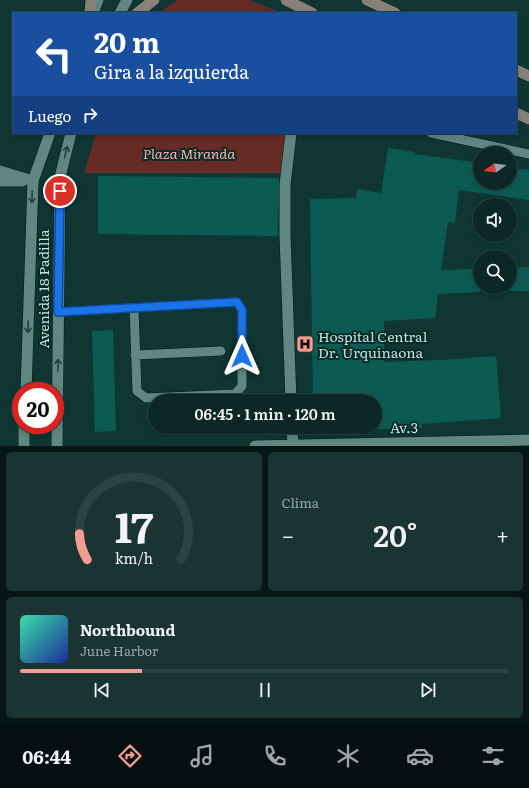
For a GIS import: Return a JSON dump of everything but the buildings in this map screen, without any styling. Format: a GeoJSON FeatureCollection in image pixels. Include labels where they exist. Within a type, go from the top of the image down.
{"type":"FeatureCollection","features":[{"type":"Feature","properties":{"kind":"main road"},"geometry":{"type":"LineString","coordinates":[[91,0],[91,12]]}},
{"type":"Feature","properties":{"kind":"main road"},"geometry":{"type":"LineString","coordinates":[[138,12],[154,0]]}},
{"type":"Feature","properties":{"kind":"main road"},"geometry":{"type":"LineString","coordinates":[[286,0],[310,12]]}},
{"type":"Feature","properties":{"kind":"main road"},"geometry":{"type":"LineString","coordinates":[[367,0],[393,12]]}},
{"type":"Feature","properties":{"kind":"main road"},"geometry":{"type":"LineString","coordinates":[[517,70],[529,76]]}},
{"type":"Feature","properties":{"kind":"main road"},"geometry":{"type":"LineString","coordinates":[[517,113],[529,119]]}},
{"type":"Feature","properties":{"kind":"street"},"geometry":{"type":"LineString","coordinates":[[92,12],[98,0]]}},
{"type":"Feature","properties":{"kind":"street"},"geometry":{"type":"LineString","coordinates":[[121,12],[127,0]]}},
{"type":"Feature","properties":{"kind":"street","name":"Avenida 18 Padilla"},"geometry":{"type":"LineString","coordinates":[[26,382],[33,181],[50,134]]}},
{"type":"Feature","properties":{"kind":"street","name":"Avenida 18 Padilla"},"geometry":{"type":"LineString","coordinates":[[57,446],[60,177],[71,134]]}},
{"type":"Feature","properties":{"kind":"street"},"geometry":{"type":"LineString","coordinates":[[291,134],[285,185],[285,235],[291,394]]}},
{"type":"Feature","properties":{"kind":"street"},"geometry":{"type":"LineString","coordinates":[[0,171],[33,181]]}},
{"type":"Feature","properties":{"kind":"street"},"geometry":{"type":"LineString","coordinates":[[0,181],[33,181]]}},
{"type":"Feature","properties":{"kind":"street"},"geometry":{"type":"LineString","coordinates":[[24,434],[24,446]]}},
{"type":"Feature","properties":{"kind":"street"},"geometry":{"type":"LineString","coordinates":[[292,434],[293,445]]}},
{"type":"Feature","properties":{"kind":"street","name":"Av.3"},"geometry":{"type":"LineString","coordinates":[[255,446],[529,440]]}},
{"type":"Feature","properties":{"kind":"lane"},"geometry":{"type":"LineString","coordinates":[[436,134],[529,154]]}},
{"type":"Feature","properties":{"kind":"lane"},"geometry":{"type":"LineString","coordinates":[[58,312],[237,302],[242,310],[242,386],[236,394],[146,398],[137,391],[134,308]]}},
{"type":"Feature","properties":{"kind":"lane"},"geometry":{"type":"LineString","coordinates":[[135,355],[221,351]]}},
{"type":"Feature","properties":{"kind":"green space"},"geometry":{"type":"Polygon","coordinates":[[[178,0],[249,0],[279,12],[160,12],[178,0]]]}},
{"type":"Feature","properties":{"kind":"green space","name":"Plaza Miranda"},"geometry":{"type":"Polygon","coordinates":[[[96,134],[293,134],[289,173],[84,173],[96,134]]]}},
{"type":"Feature","properties":{"kind":"place","name":"Hospital Central Dr. Urquinaona"},"geometry":{"type":"Point","coordinates":[305,344]}},
{"type":"Feature","properties":{"kind":"route"},"geometry":{"type":"LineString","coordinates":[[60,191],[58,312],[237,302],[242,310],[242,356]]}}]}
